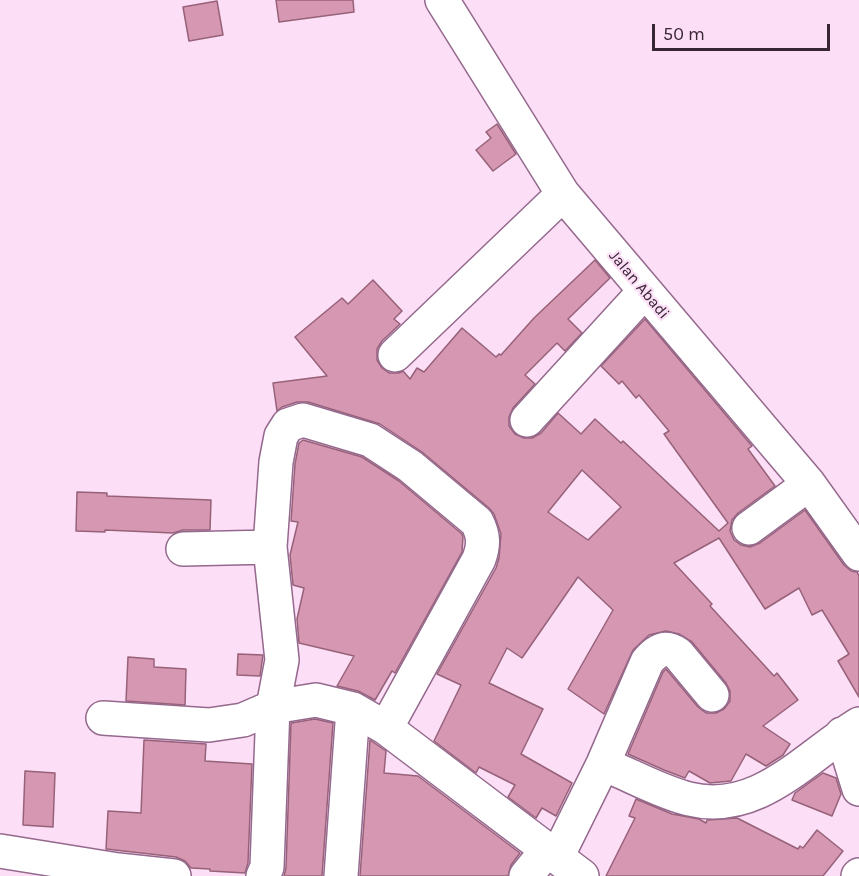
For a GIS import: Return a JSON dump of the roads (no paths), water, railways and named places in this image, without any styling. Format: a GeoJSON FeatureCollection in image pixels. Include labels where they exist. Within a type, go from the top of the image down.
{"type":"FeatureCollection","features":[{"type":"Feature","properties":{"kind":"street","name":"Jalan Abadi"},"geometry":{"type":"LineString","coordinates":[[442,0],[563,194],[809,484],[859,555]]}},
{"type":"Feature","properties":{"kind":"street"},"geometry":{"type":"LineString","coordinates":[[395,355],[563,194]]}},
{"type":"Feature","properties":{"kind":"street"},"geometry":{"type":"LineString","coordinates":[[527,420],[644,292]]}},
{"type":"Feature","properties":{"kind":"street"},"geometry":{"type":"LineString","coordinates":[[263,876],[267,867],[273,707],[282,660],[270,547],[276,462],[281,436],[288,425],[303,420],[370,440],[410,466],[477,522],[482,534],[484,546],[479,559],[386,728]]}},
{"type":"Feature","properties":{"kind":"street"},"geometry":{"type":"LineString","coordinates":[[749,528],[809,484]]}},
{"type":"Feature","properties":{"kind":"street"},"geometry":{"type":"LineString","coordinates":[[183,549],[270,547]]}},
{"type":"Feature","properties":{"kind":"street"},"geometry":{"type":"LineString","coordinates":[[526,876],[562,861],[647,662],[654,654],[661,650],[671,649],[678,654],[712,695]]}},
{"type":"Feature","properties":{"kind":"street"},"geometry":{"type":"LineString","coordinates":[[103,718],[209,724],[243,720],[273,707],[316,700],[353,709],[386,728],[562,861]]}},
{"type":"Feature","properties":{"kind":"street"},"geometry":{"type":"LineString","coordinates":[[341,876],[353,709]]}},
{"type":"Feature","properties":{"kind":"street"},"geometry":{"type":"LineString","coordinates":[[603,764],[689,799],[723,803],[767,789],[851,729],[859,789]]}},
{"type":"Feature","properties":{"kind":"street"},"geometry":{"type":"LineString","coordinates":[[0,851],[118,870],[174,876]]}}]}
